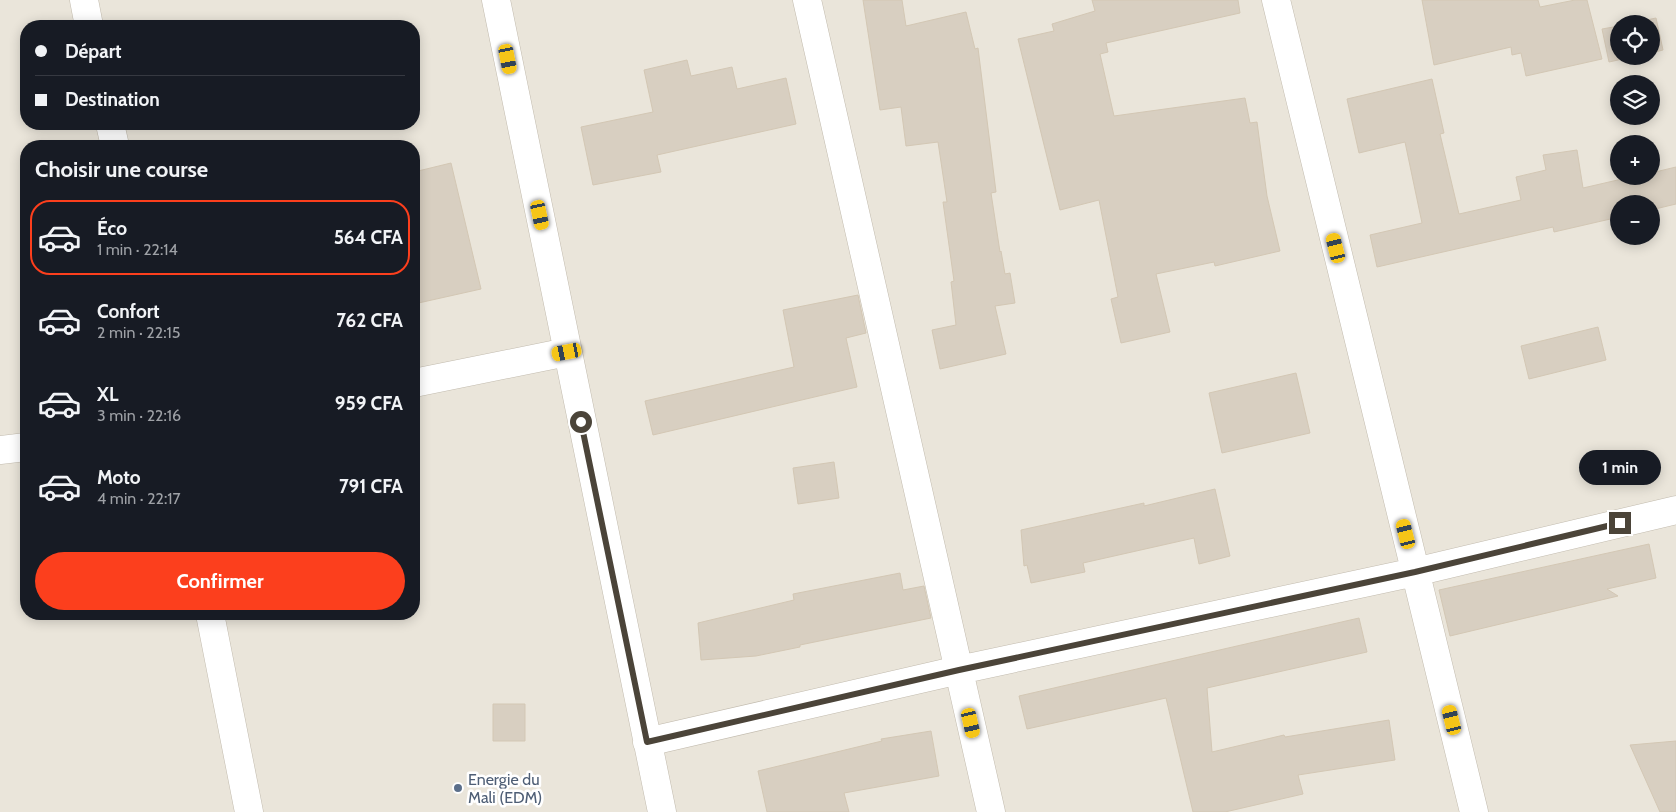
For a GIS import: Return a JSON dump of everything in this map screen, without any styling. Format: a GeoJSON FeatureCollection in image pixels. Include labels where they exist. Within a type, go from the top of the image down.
{"type":"FeatureCollection","features":[{"type":"Feature","properties":{"kind":"street"},"geometry":{"type":"LineString","coordinates":[[84,0],[88,20]]}},
{"type":"Feature","properties":{"kind":"street"},"geometry":{"type":"LineString","coordinates":[[496,0],[662,812]]}},
{"type":"Feature","properties":{"kind":"street"},"geometry":{"type":"LineString","coordinates":[[807,0],[991,812]]}},
{"type":"Feature","properties":{"kind":"street"},"geometry":{"type":"LineString","coordinates":[[1276,0],[1474,812]]}},
{"type":"Feature","properties":{"kind":"street"},"geometry":{"type":"LineString","coordinates":[[420,382],[567,352]]}},
{"type":"Feature","properties":{"kind":"street"},"geometry":{"type":"LineString","coordinates":[[0,450],[20,448]]}},
{"type":"Feature","properties":{"kind":"street"},"geometry":{"type":"LineString","coordinates":[[647,742],[959,670],[1415,572],[1676,510]]}},
{"type":"Feature","properties":{"kind":"street"},"geometry":{"type":"LineString","coordinates":[[211,620],[249,812]]}},
{"type":"Feature","properties":{"kind":"shaded area"},"geometry":{"type":"Polygon","coordinates":[[[0,0],[1676,0],[1676,812],[0,812],[0,0]]]}},
{"type":"Feature","properties":{"kind":"building"},"geometry":{"type":"Polygon","coordinates":[[[863,0],[902,0],[906,26],[966,12],[975,49],[978,48],[996,192],[991,193],[1000,252],[1005,274],[1010,273],[1015,303],[995,306],[1006,354],[940,369],[932,330],[956,325],[951,282],[954,281],[943,202],[947,202],[938,142],[906,146],[901,107],[880,110],[863,0]]]}},
{"type":"Feature","properties":{"kind":"building"},"geometry":{"type":"Polygon","coordinates":[[[1092,0],[1238,0],[1240,13],[1106,43],[1108,52],[1100,54],[1114,116],[1245,98],[1250,123],[1257,122],[1267,196],[1280,251],[1215,266],[1214,262],[1156,274],[1170,332],[1121,343],[1111,299],[1118,297],[1099,200],[1060,210],[1018,39],[1054,31],[1052,24],[1095,11],[1092,0]]]}},
{"type":"Feature","properties":{"kind":"building"},"geometry":{"type":"Polygon","coordinates":[[[1422,0],[1538,0],[1540,7],[1575,0],[1587,0],[1602,59],[1526,76],[1521,53],[1512,55],[1511,47],[1434,65],[1422,0]]]}},
{"type":"Feature","properties":{"kind":"building"},"geometry":{"type":"Polygon","coordinates":[[[1610,28],[1610,62],[1609,62],[1602,29],[1610,28]]]}},
{"type":"Feature","properties":{"kind":"building"},"geometry":{"type":"Polygon","coordinates":[[[1660,36],[1663,50],[1660,51],[1660,36]]]}},
{"type":"Feature","properties":{"kind":"building"},"geometry":{"type":"Polygon","coordinates":[[[687,60],[691,76],[732,67],[737,89],[786,78],[796,124],[657,155],[661,172],[593,185],[581,127],[653,112],[644,70],[687,60]]]}},
{"type":"Feature","properties":{"kind":"building"},"geometry":{"type":"Polygon","coordinates":[[[1432,79],[1444,133],[1440,134],[1459,214],[1521,200],[1516,177],[1546,170],[1543,155],[1577,150],[1583,188],[1610,182],[1610,185],[1660,185],[1660,171],[1676,167],[1676,204],[1660,208],[1660,195],[1610,195],[1610,219],[1554,232],[1553,227],[1377,267],[1370,235],[1422,223],[1405,142],[1359,153],[1347,99],[1432,79]]]}},
{"type":"Feature","properties":{"kind":"building"},"geometry":{"type":"Polygon","coordinates":[[[451,163],[481,289],[420,303],[420,171],[451,163]]]}},
{"type":"Feature","properties":{"kind":"building"},"geometry":{"type":"Polygon","coordinates":[[[858,295],[866,333],[846,338],[857,387],[653,435],[645,401],[794,367],[783,310],[858,295]]]}},
{"type":"Feature","properties":{"kind":"building"},"geometry":{"type":"Polygon","coordinates":[[[1598,327],[1606,360],[1529,379],[1521,346],[1598,327]]]}},
{"type":"Feature","properties":{"kind":"building"},"geometry":{"type":"Polygon","coordinates":[[[1296,373],[1310,433],[1222,453],[1209,393],[1296,373]]]}},
{"type":"Feature","properties":{"kind":"building"},"geometry":{"type":"Polygon","coordinates":[[[834,462],[839,498],[798,504],[793,468],[834,462]]]}},
{"type":"Feature","properties":{"kind":"building"},"geometry":{"type":"Polygon","coordinates":[[[1215,489],[1230,556],[1199,564],[1194,538],[1083,563],[1085,572],[1031,583],[1027,565],[1024,566],[1021,530],[1144,503],[1144,506],[1215,489]]]}},
{"type":"Feature","properties":{"kind":"building"},"geometry":{"type":"Polygon","coordinates":[[[1649,544],[1656,578],[1607,589],[1618,596],[1450,636],[1439,590],[1649,544]]]}},
{"type":"Feature","properties":{"kind":"building"},"geometry":{"type":"Polygon","coordinates":[[[900,573],[903,590],[924,586],[931,618],[756,656],[701,660],[698,623],[794,600],[793,594],[900,573]]]}},
{"type":"Feature","properties":{"kind":"building"},"geometry":{"type":"Polygon","coordinates":[[[1359,618],[1367,652],[1207,688],[1212,752],[1284,735],[1285,737],[1389,720],[1395,760],[1298,775],[1303,794],[1225,812],[1193,812],[1166,698],[1027,729],[1019,696],[1359,618]]]}},
{"type":"Feature","properties":{"kind":"building"},"geometry":{"type":"Polygon","coordinates":[[[493,704],[525,704],[525,741],[493,741],[493,704]]]}},
{"type":"Feature","properties":{"kind":"building"},"geometry":{"type":"Polygon","coordinates":[[[931,731],[939,776],[844,793],[849,812],[767,812],[758,771],[882,741],[881,739],[931,731]]]}},
{"type":"Feature","properties":{"kind":"building"},"geometry":{"type":"Polygon","coordinates":[[[1676,741],[1676,812],[1660,812],[1630,745],[1676,741]]]}},
{"type":"Feature","properties":{"kind":"place","name":"Energie du Mali (EDM)"},"geometry":{"type":"Point","coordinates":[458,788]}},
{"type":"Feature","properties":{"kind":"route"},"geometry":{"type":"LineString","coordinates":[[581,422],[647,742],[959,670],[1415,572],[1620,523]]}}]}
